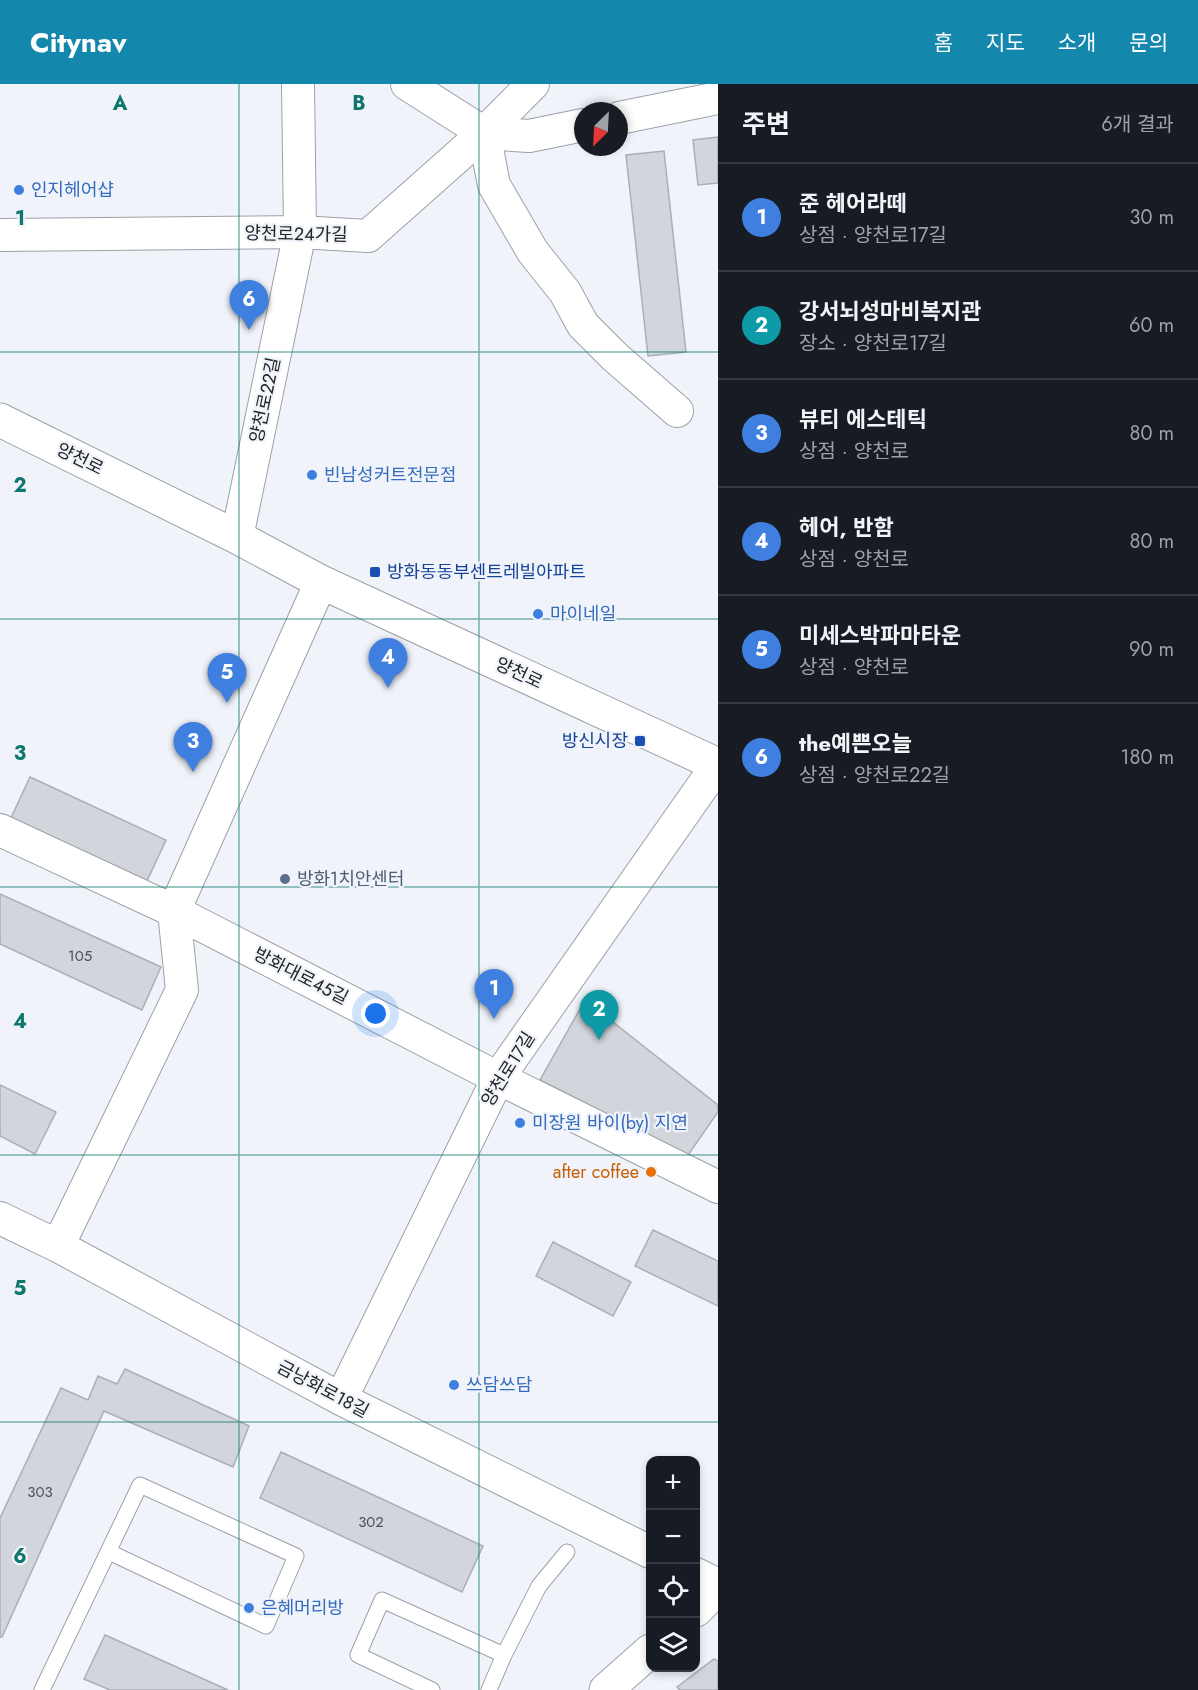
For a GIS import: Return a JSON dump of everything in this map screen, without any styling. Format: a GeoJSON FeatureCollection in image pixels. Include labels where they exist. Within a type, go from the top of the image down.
{"type":"FeatureCollection","features":[{"type":"Feature","properties":{"kind":"main road","name":"양천로"},"geometry":{"type":"LineString","coordinates":[[0,420],[237,537],[321,582],[718,765]]}},
{"type":"Feature","properties":{"kind":"main road"},"geometry":{"type":"LineString","coordinates":[[700,1606],[718,1586]]}},
{"type":"Feature","properties":{"kind":"main road"},"geometry":{"type":"LineString","coordinates":[[606,1690],[646,1655]]}},
{"type":"Feature","properties":{"kind":"street","name":"양천로22길"},"geometry":{"type":"LineString","coordinates":[[237,537],[300,232],[297,84]]}},
{"type":"Feature","properties":{"kind":"street","name":"양천로24가길"},"geometry":{"type":"LineString","coordinates":[[0,235],[300,232],[368,236],[484,133],[533,84]]}},
{"type":"Feature","properties":{"kind":"street"},"geometry":{"type":"LineString","coordinates":[[415,86],[484,133],[529,136],[574,127]]}},
{"type":"Feature","properties":{"kind":"street"},"geometry":{"type":"LineString","coordinates":[[628,116],[718,98]]}},
{"type":"Feature","properties":{"kind":"street"},"geometry":{"type":"LineString","coordinates":[[484,133],[494,185],[533,252],[565,292],[583,325],[615,357],[677,411]]}},
{"type":"Feature","properties":{"kind":"street"},"geometry":{"type":"LineString","coordinates":[[58,1246],[182,990],[174,911],[321,582]]}},
{"type":"Feature","properties":{"kind":"street","name":"양천로17길"},"geometry":{"type":"LineString","coordinates":[[341,1400],[498,1078],[718,765]]}},
{"type":"Feature","properties":{"kind":"street","name":"방화대로45길"},"geometry":{"type":"LineString","coordinates":[[0,830],[174,911],[498,1078],[718,1187]]}},
{"type":"Feature","properties":{"kind":"street","name":"금낭화로18길"},"geometry":{"type":"LineString","coordinates":[[0,1218],[58,1246],[341,1400],[646,1550]]}},
{"type":"Feature","properties":{"kind":"street"},"geometry":{"type":"LineString","coordinates":[[700,1576],[718,1586]]}},
{"type":"Feature","properties":{"kind":"lane"},"geometry":{"type":"LineString","coordinates":[[42,1690],[140,1485],[296,1556],[266,1626],[109,1552]]}},
{"type":"Feature","properties":{"kind":"lane"},"geometry":{"type":"LineString","coordinates":[[489,1690],[539,1586],[567,1552]]}},
{"type":"Feature","properties":{"kind":"lane"},"geometry":{"type":"LineString","coordinates":[[432,1690],[358,1655],[382,1600],[504,1655]]}},
{"type":"Feature","properties":{"kind":"building"},"geometry":{"type":"Polygon","coordinates":[[[718,137],[718,183],[698,185],[693,140],[718,137]]]}},
{"type":"Feature","properties":{"kind":"building"},"geometry":{"type":"Polygon","coordinates":[[[664,151],[686,352],[648,356],[626,156],[664,151]]]}},
{"type":"Feature","properties":{"kind":"building"},"geometry":{"type":"Polygon","coordinates":[[[30,777],[166,840],[147,881],[11,818],[30,777]]]}},
{"type":"Feature","properties":{"kind":"building"},"geometry":{"type":"Polygon","coordinates":[[[0,894],[161,967],[142,1010],[0,944],[0,894]]]}},
{"type":"Feature","properties":{"kind":"building"},"geometry":{"type":"Polygon","coordinates":[[[585,1000],[718,1105],[718,1112],[688,1155],[540,1080],[585,1000]]]}},
{"type":"Feature","properties":{"kind":"building"},"geometry":{"type":"Polygon","coordinates":[[[0,1085],[56,1112],[35,1154],[0,1136],[0,1085]]]}},
{"type":"Feature","properties":{"kind":"building"},"geometry":{"type":"Polygon","coordinates":[[[653,1230],[718,1261],[718,1306],[635,1266],[653,1230]]]}},
{"type":"Feature","properties":{"kind":"building"},"geometry":{"type":"Polygon","coordinates":[[[553,1242],[631,1282],[613,1316],[536,1276],[553,1242]]]}},
{"type":"Feature","properties":{"kind":"building"},"geometry":{"type":"Polygon","coordinates":[[[125,1369],[249,1426],[233,1467],[104,1411],[2,1637],[0,1637],[0,1518],[61,1388],[88,1400],[98,1376],[117,1384],[125,1369]]]}},
{"type":"Feature","properties":{"kind":"building"},"geometry":{"type":"Polygon","coordinates":[[[281,1452],[483,1546],[462,1592],[260,1498],[281,1452]]]}},
{"type":"Feature","properties":{"kind":"building"},"geometry":{"type":"Polygon","coordinates":[[[105,1635],[228,1690],[110,1690],[84,1679],[105,1635]]]}},
{"type":"Feature","properties":{"kind":"building"},"geometry":{"type":"Polygon","coordinates":[[[714,1659],[718,1661],[718,1690],[680,1690],[677,1687],[700,1672],[714,1659]]]}},
{"type":"Feature","properties":{"kind":"place","name":"인지헤어샵"},"geometry":{"type":"Point","coordinates":[19,190]}},
{"type":"Feature","properties":{"kind":"place","name":"the예쁜오늘"},"geometry":{"type":"Point","coordinates":[249,330]}},
{"type":"Feature","properties":{"kind":"place","name":"빈남성커트전문점"},"geometry":{"type":"Point","coordinates":[312,475]}},
{"type":"Feature","properties":{"kind":"place","name":"방화동동부센트레빌아파트"},"geometry":{"type":"Point","coordinates":[375,572]}},
{"type":"Feature","properties":{"kind":"place","name":"마이네일"},"geometry":{"type":"Point","coordinates":[538,614]}},
{"type":"Feature","properties":{"kind":"place","name":"헤어, 반함"},"geometry":{"type":"Point","coordinates":[388,688]}},
{"type":"Feature","properties":{"kind":"place","name":"미세스박파마타운"},"geometry":{"type":"Point","coordinates":[227,703]}},
{"type":"Feature","properties":{"kind":"place","name":"방신시장"},"geometry":{"type":"Point","coordinates":[640,741]}},
{"type":"Feature","properties":{"kind":"place","name":"뷰티 에스테틱"},"geometry":{"type":"Point","coordinates":[193,772]}},
{"type":"Feature","properties":{"kind":"place","name":"방화1치안센터"},"geometry":{"type":"Point","coordinates":[285,879]}},
{"type":"Feature","properties":{"kind":"place","name":"준 헤어라떼"},"geometry":{"type":"Point","coordinates":[494,1019]}},
{"type":"Feature","properties":{"kind":"place","name":"강서뇌성마비복지관"},"geometry":{"type":"Point","coordinates":[599,1040]}},
{"type":"Feature","properties":{"kind":"place","name":"미장원 바이(by) 지연"},"geometry":{"type":"Point","coordinates":[520,1123]}},
{"type":"Feature","properties":{"kind":"place","name":"after coffee"},"geometry":{"type":"Point","coordinates":[651,1172]}},
{"type":"Feature","properties":{"kind":"place","name":"쓰담쓰담"},"geometry":{"type":"Point","coordinates":[454,1385]}},
{"type":"Feature","properties":{"kind":"place","name":"은혜머리방"},"geometry":{"type":"Point","coordinates":[249,1608]}}]}
